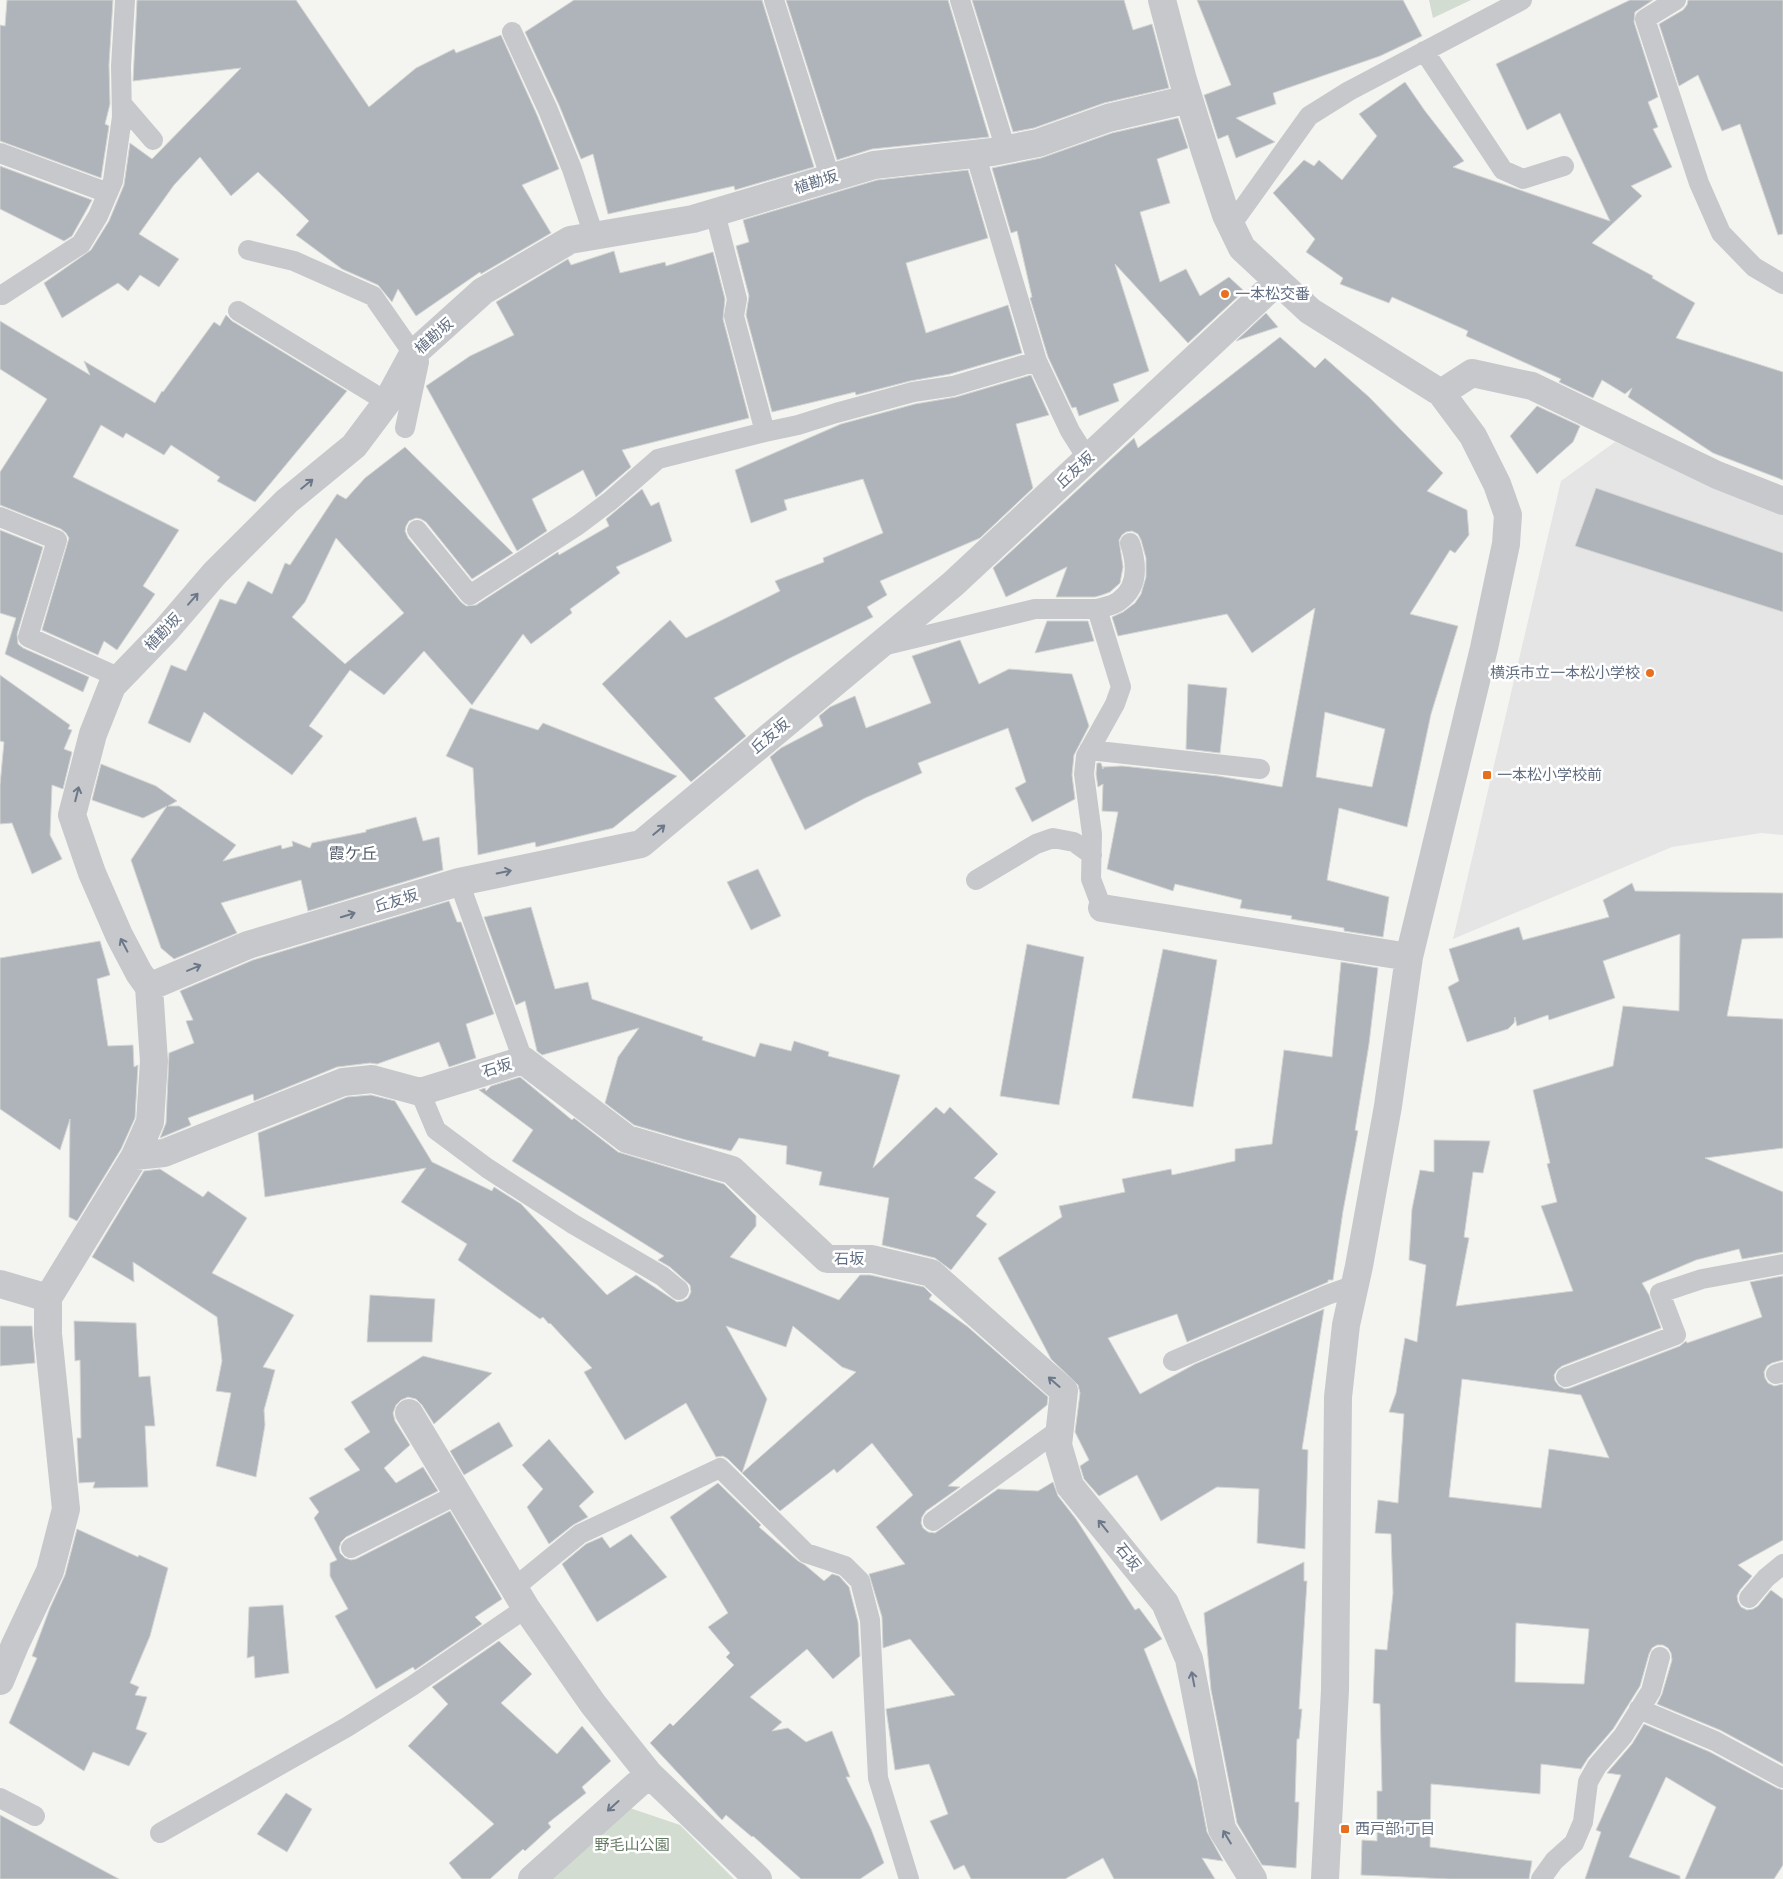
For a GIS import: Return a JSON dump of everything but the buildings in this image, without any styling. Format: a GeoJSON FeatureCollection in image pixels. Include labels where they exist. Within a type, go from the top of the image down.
{"type":"FeatureCollection","features":[{"type":"Feature","properties":{"kind":"street"},"geometry":{"type":"LineString","coordinates":[[1162,0],[1189,99],[1220,196],[1242,248],[1310,311],[1442,393],[1473,436],[1497,484],[1508,515],[1506,544],[1484,648],[1409,957],[1388,1106],[1346,1325],[1338,1397],[1335,1690],[1325,1879]]}},
{"type":"Feature","properties":{"kind":"street","name":"植勘坂"},"geometry":{"type":"LineString","coordinates":[[149,987],[139,973],[119,935],[92,873],[72,815],[93,734],[112,686],[166,630],[215,574],[287,501],[354,446],[387,402],[413,354],[484,291],[570,240],[693,219],[874,165],[1006,150],[1038,143],[1108,118],[1189,99]]}},
{"type":"Feature","properties":{"kind":"street","name":"丘友坂"},"geometry":{"type":"LineString","coordinates":[[149,987],[248,945],[459,882],[641,844],[953,584],[1278,281]]}},
{"type":"Feature","properties":{"kind":"street"},"geometry":{"type":"LineString","coordinates":[[1442,393],[1472,373],[1532,386],[1717,475],[1783,501]]}},
{"type":"Feature","properties":{"kind":"street"},"geometry":{"type":"LineString","coordinates":[[1102,908],[1409,957]]}},
{"type":"Feature","properties":{"kind":"street"},"geometry":{"type":"LineString","coordinates":[[0,1681],[50,1571],[66,1509],[48,1334],[48,1298],[135,1156],[150,1122],[154,1061],[149,987]]}},
{"type":"Feature","properties":{"kind":"street","name":"石坂"},"geometry":{"type":"LineString","coordinates":[[420,1092],[523,1060],[627,1139],[732,1170],[827,1259],[872,1259],[931,1274],[1064,1391],[1058,1445],[1070,1486],[1165,1603],[1189,1659],[1222,1829],[1253,1879]]}},
{"type":"Feature","properties":{"kind":"street"},"geometry":{"type":"LineString","coordinates":[[135,1156],[164,1153],[343,1082],[372,1079],[420,1092]]}},
{"type":"Feature","properties":{"kind":"street"},"geometry":{"type":"LineString","coordinates":[[0,1284],[48,1298]]}},
{"type":"Feature","properties":{"kind":"street"},"geometry":{"type":"LineString","coordinates":[[409,1413],[520,1598],[593,1704],[649,1774],[758,1879]]}},
{"type":"Feature","properties":{"kind":"street"},"geometry":{"type":"LineString","coordinates":[[532,1879],[649,1774]]}},
{"type":"Feature","properties":{"kind":"lane"},"geometry":{"type":"LineString","coordinates":[[2,295],[81,244],[98,216],[108,193],[113,181],[122,117],[125,0]]}},
{"type":"Feature","properties":{"kind":"lane"},"geometry":{"type":"LineString","coordinates":[[774,0],[830,177]]}},
{"type":"Feature","properties":{"kind":"lane"},"geometry":{"type":"LineString","coordinates":[[960,0],[1006,150]]}},
{"type":"Feature","properties":{"kind":"lane"},"geometry":{"type":"LineString","coordinates":[[1231,225],[1309,116],[1349,91],[1522,0]]}},
{"type":"Feature","properties":{"kind":"lane"},"geometry":{"type":"LineString","coordinates":[[1676,0],[1645,19],[1699,183],[1721,233],[1754,267],[1783,284]]}},
{"type":"Feature","properties":{"kind":"lane"},"geometry":{"type":"LineString","coordinates":[[512,32],[548,110],[572,169],[594,236]]}},
{"type":"Feature","properties":{"kind":"lane"},"geometry":{"type":"LineString","coordinates":[[1424,51],[1503,170],[1523,179],[1564,166]]}},
{"type":"Feature","properties":{"kind":"lane"},"geometry":{"type":"LineString","coordinates":[[122,104],[153,140]]}},
{"type":"Feature","properties":{"kind":"lane"},"geometry":{"type":"LineString","coordinates":[[0,152],[108,193]]}},
{"type":"Feature","properties":{"kind":"lane"},"geometry":{"type":"LineString","coordinates":[[975,153],[1037,361],[1070,431],[1087,458]]}},
{"type":"Feature","properties":{"kind":"lane"},"geometry":{"type":"LineString","coordinates":[[715,213],[737,299],[734,316],[765,432]]}},
{"type":"Feature","properties":{"kind":"lane"},"geometry":{"type":"LineString","coordinates":[[248,250],[294,261],[373,296],[419,362],[405,428]]}},
{"type":"Feature","properties":{"kind":"lane"},"geometry":{"type":"LineString","coordinates":[[238,311],[387,402]]}},
{"type":"Feature","properties":{"kind":"lane"},"geometry":{"type":"LineString","coordinates":[[417,530],[470,595],[578,525],[610,502],[658,460],[798,425],[836,412],[914,392],[952,386],[1037,361]]}},
{"type":"Feature","properties":{"kind":"lane"},"geometry":{"type":"LineString","coordinates":[[0,517],[57,540],[28,637],[120,678]]}},
{"type":"Feature","properties":{"kind":"lane"},"geometry":{"type":"LineString","coordinates":[[878,647],[1035,609],[1096,609],[1118,602],[1130,590],[1135,575],[1136,561],[1130,543]]}},
{"type":"Feature","properties":{"kind":"lane"},"geometry":{"type":"LineString","coordinates":[[1096,609],[1121,687],[1116,704],[1086,756],[1084,774],[1092,834],[1091,879],[1102,908]]}},
{"type":"Feature","properties":{"kind":"lane"},"geometry":{"type":"LineString","coordinates":[[1089,750],[1260,768]]}},
{"type":"Feature","properties":{"kind":"lane"},"geometry":{"type":"LineString","coordinates":[[976,880],[1036,844],[1053,838],[1074,842],[1092,855]]}},
{"type":"Feature","properties":{"kind":"lane"},"geometry":{"type":"LineString","coordinates":[[459,882],[523,1060]]}},
{"type":"Feature","properties":{"kind":"lane"},"geometry":{"type":"LineString","coordinates":[[420,1092],[436,1130],[487,1168],[573,1224],[662,1276],[679,1290]]}},
{"type":"Feature","properties":{"kind":"lane"},"geometry":{"type":"LineString","coordinates":[[1566,1377],[1676,1335],[1660,1293],[1702,1279],[1746,1269],[1783,1264]]}},
{"type":"Feature","properties":{"kind":"lane"},"geometry":{"type":"LineString","coordinates":[[1173,1361],[1327,1295],[1355,1285]]}},
{"type":"Feature","properties":{"kind":"lane"},"geometry":{"type":"LineString","coordinates":[[933,1521],[1060,1429]]}},
{"type":"Feature","properties":{"kind":"lane"},"geometry":{"type":"LineString","coordinates":[[160,1833],[347,1727],[412,1686],[520,1598],[580,1534],[720,1468],[806,1553],[845,1566],[860,1581],[870,1620],[878,1778],[908,1879]]}},
{"type":"Feature","properties":{"kind":"lane"},"geometry":{"type":"LineString","coordinates":[[352,1548],[458,1494]]}},
{"type":"Feature","properties":{"kind":"lane"},"geometry":{"type":"LineString","coordinates":[[1749,1598],[1766,1578],[1783,1564]]}},
{"type":"Feature","properties":{"kind":"lane"},"geometry":{"type":"LineString","coordinates":[[1541,1879],[1554,1861],[1574,1843],[1582,1822],[1588,1782],[1597,1766],[1623,1736],[1651,1691],[1660,1657]]}},
{"type":"Feature","properties":{"kind":"lane"},"geometry":{"type":"LineString","coordinates":[[1639,1708],[1715,1741],[1783,1778]]}},
{"type":"Feature","properties":{"kind":"lane"},"geometry":{"type":"LineString","coordinates":[[0,1798],[35,1816]]}},
{"type":"Feature","properties":{"kind":"shaded area","name":"横浜市立一本松小学校"},"geometry":{"type":"Polygon","coordinates":[[[1615,442],[1783,513],[1783,835],[1761,833],[1672,847],[1453,939],[1561,481],[1615,442]]]}},
{"type":"Feature","properties":{"kind":"green space"},"geometry":{"type":"Polygon","coordinates":[[[1429,0],[1471,0],[1433,18],[1429,0]]]}},
{"type":"Feature","properties":{"kind":"green space","name":"野毛山公園"},"geometry":{"type":"Polygon","coordinates":[[[624,1806],[680,1825],[734,1879],[540,1879],[624,1806]]]}},
{"type":"Feature","properties":{"kind":"place","name":"一本松交番"},"geometry":{"type":"Point","coordinates":[1225,294]}},
{"type":"Feature","properties":{"kind":"place","name":"横浜市立一本松小学校"},"geometry":{"type":"Point","coordinates":[1650,673]}},
{"type":"Feature","properties":{"kind":"place","name":"一本松小学校前"},"geometry":{"type":"Point","coordinates":[1487,775]}},
{"type":"Feature","properties":{"kind":"place","name":"西戸部1丁目"},"geometry":{"type":"Point","coordinates":[1345,1829]}},
{"type":"Feature","properties":{"kind":"district","name":"霞ケ丘"},"geometry":{"type":"Point","coordinates":[353,853]}}]}
